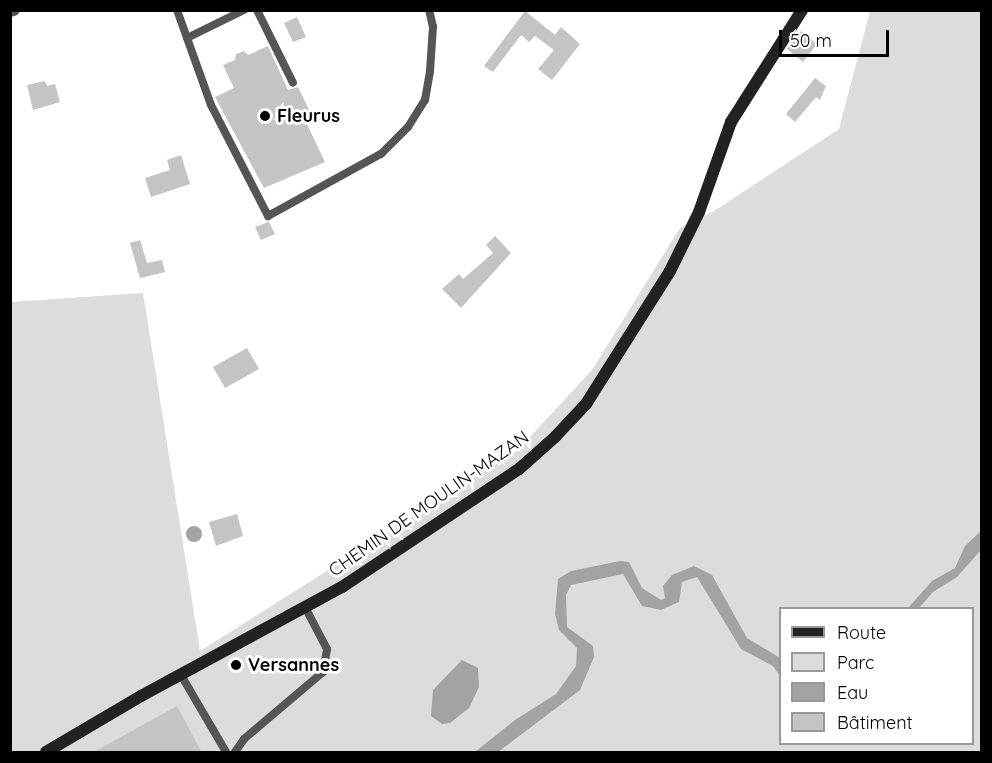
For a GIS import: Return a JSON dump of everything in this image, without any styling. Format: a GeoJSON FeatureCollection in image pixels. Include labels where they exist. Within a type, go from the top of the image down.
{"type":"FeatureCollection","features":[{"type":"Feature","properties":{"kind":"street","name":"CHEMIN DE MOULIN-MAZAN"},"geometry":{"type":"LineString","coordinates":[[46,753],[181,675],[306,609],[519,469],[586,404],[670,271],[699,212],[731,122],[802,10]]}},
{"type":"Feature","properties":{"kind":"lane"},"geometry":{"type":"LineString","coordinates":[[177,10],[211,105],[268,216],[381,154],[408,127],[425,100],[430,71],[433,27],[429,10]]}},
{"type":"Feature","properties":{"kind":"lane"},"geometry":{"type":"LineString","coordinates":[[187,38],[244,10]]}},
{"type":"Feature","properties":{"kind":"lane"},"geometry":{"type":"LineString","coordinates":[[257,10],[293,83]]}},
{"type":"Feature","properties":{"kind":"lane"},"geometry":{"type":"LineString","coordinates":[[235,753],[244,739],[323,672],[327,649],[306,609]]}},
{"type":"Feature","properties":{"kind":"lane"},"geometry":{"type":"LineString","coordinates":[[181,675],[226,753]]}},
{"type":"Feature","properties":{"kind":"green space"},"geometry":{"type":"Polygon","coordinates":[[[870,11],[981,11],[981,752],[11,752],[11,302],[143,293],[200,651],[517,451],[592,370],[680,228],[714,211],[839,129],[870,11]]]}},
{"type":"Feature","properties":{"kind":"water"},"geometry":{"type":"Polygon","coordinates":[[[194,526],[202,534],[194,542],[186,534],[194,526]]]}},
{"type":"Feature","properties":{"kind":"water"},"geometry":{"type":"Polygon","coordinates":[[[981,531],[981,550],[957,577],[933,592],[920,607],[909,607],[932,581],[955,568],[965,546],[981,531]]]}},
{"type":"Feature","properties":{"kind":"water"},"geometry":{"type":"Polygon","coordinates":[[[620,561],[629,562],[642,588],[661,600],[665,598],[663,586],[672,575],[694,566],[712,575],[747,638],[779,657],[779,675],[773,666],[741,649],[697,577],[682,582],[679,602],[661,610],[642,606],[623,574],[571,585],[566,595],[567,627],[593,646],[594,657],[580,690],[498,752],[475,752],[515,720],[556,694],[576,666],[577,648],[559,630],[555,614],[558,579],[571,571],[620,561]]]}},
{"type":"Feature","properties":{"kind":"water"},"geometry":{"type":"Polygon","coordinates":[[[462,660],[478,668],[479,687],[469,708],[450,723],[442,724],[431,716],[433,690],[462,660]]]}},
{"type":"Feature","properties":{"kind":"building"},"geometry":{"type":"Polygon","coordinates":[[[525,11],[555,35],[561,27],[580,44],[552,80],[538,69],[554,50],[535,36],[529,42],[521,35],[493,72],[484,66],[525,11]]]}},
{"type":"Feature","properties":{"kind":"building"},"geometry":{"type":"Polygon","coordinates":[[[297,17],[306,37],[293,42],[284,23],[297,17]]]}},
{"type":"Feature","properties":{"kind":"building"},"geometry":{"type":"Polygon","coordinates":[[[801,31],[817,44],[803,62],[787,49],[801,31]]]}},
{"type":"Feature","properties":{"kind":"building","name":"Fleurus"},"geometry":{"type":"Polygon","coordinates":[[[268,46],[288,90],[298,87],[311,114],[304,118],[325,162],[264,188],[215,97],[234,88],[223,65],[235,60],[236,54],[244,51],[248,55],[268,46]]]}},
{"type":"Feature","properties":{"kind":"building"},"geometry":{"type":"Polygon","coordinates":[[[815,78],[826,86],[820,100],[816,97],[795,122],[786,114],[815,78]]]}},
{"type":"Feature","properties":{"kind":"building"},"geometry":{"type":"Polygon","coordinates":[[[45,81],[47,86],[55,84],[60,102],[33,110],[27,85],[45,81]]]}},
{"type":"Feature","properties":{"kind":"building"},"geometry":{"type":"Polygon","coordinates":[[[181,155],[190,184],[151,197],[145,178],[170,170],[167,160],[181,155]]]}},
{"type":"Feature","properties":{"kind":"building"},"geometry":{"type":"Polygon","coordinates":[[[269,222],[275,234],[261,240],[255,227],[269,222]]]}},
{"type":"Feature","properties":{"kind":"building"},"geometry":{"type":"Polygon","coordinates":[[[495,236],[511,253],[461,308],[442,289],[459,274],[463,279],[493,253],[486,245],[495,236]]]}},
{"type":"Feature","properties":{"kind":"building"},"geometry":{"type":"Polygon","coordinates":[[[140,240],[147,263],[162,260],[165,272],[140,278],[130,243],[140,240]]]}},
{"type":"Feature","properties":{"kind":"building"},"geometry":{"type":"Polygon","coordinates":[[[247,348],[259,369],[225,388],[213,367],[247,348]]]}},
{"type":"Feature","properties":{"kind":"building"},"geometry":{"type":"Polygon","coordinates":[[[237,514],[243,536],[216,546],[209,522],[237,514]]]}},
{"type":"Feature","properties":{"kind":"building"},"geometry":{"type":"Polygon","coordinates":[[[177,706],[202,753],[92,753],[177,706]]]}},
{"type":"Feature","properties":{"kind":"place","name":"Fleurus"},"geometry":{"type":"Point","coordinates":[265,116]}},
{"type":"Feature","properties":{"kind":"place","name":"Versannes"},"geometry":{"type":"Point","coordinates":[236,665]}}]}
